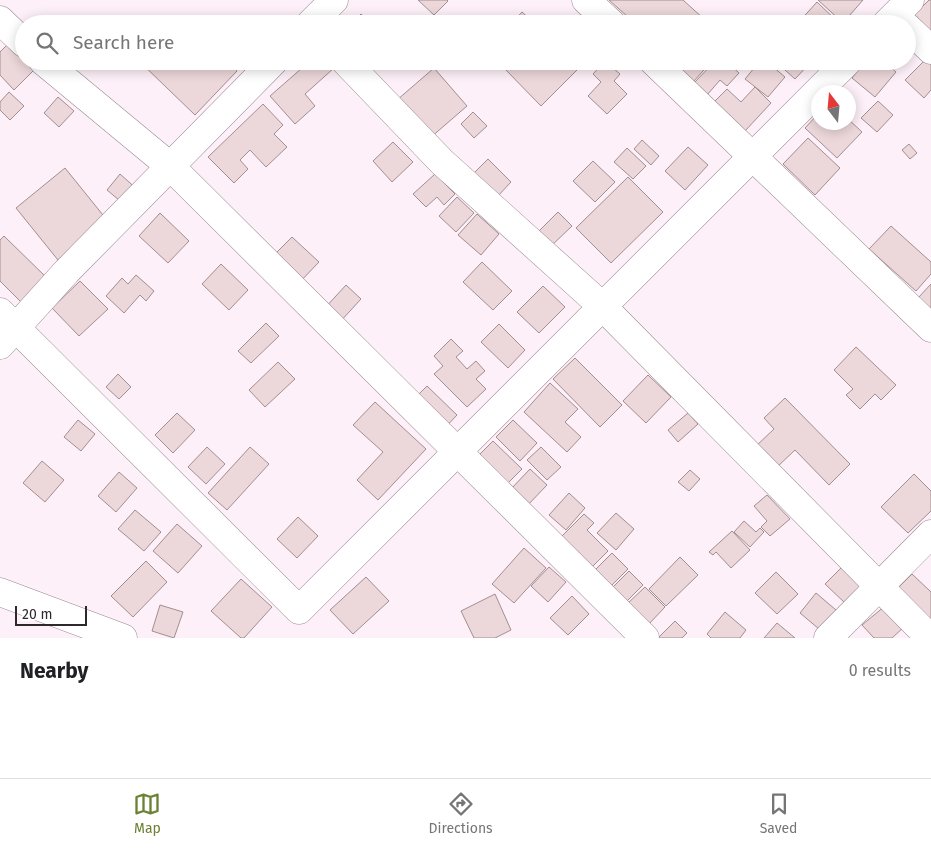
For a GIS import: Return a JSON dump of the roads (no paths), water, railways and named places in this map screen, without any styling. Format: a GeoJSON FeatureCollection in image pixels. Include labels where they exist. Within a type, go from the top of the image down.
{"type":"FeatureCollection","features":[{"type":"Feature","properties":{"kind":"street"},"geometry":{"type":"LineString","coordinates":[[319,15],[334,0]]}},
{"type":"Feature","properties":{"kind":"street"},"geometry":{"type":"LineString","coordinates":[[335,15],[338,0]]}},
{"type":"Feature","properties":{"kind":"street"},"geometry":{"type":"LineString","coordinates":[[586,0],[602,15]]}},
{"type":"Feature","properties":{"kind":"street"},"geometry":{"type":"LineString","coordinates":[[0,20],[15,34]]}},
{"type":"Feature","properties":{"kind":"street"},"geometry":{"type":"LineString","coordinates":[[916,35],[931,50]]}},
{"type":"Feature","properties":{"kind":"street"},"geometry":{"type":"LineString","coordinates":[[55,70],[171,167],[645,638]]}},
{"type":"Feature","properties":{"kind":"street"},"geometry":{"type":"LineString","coordinates":[[265,70],[67,271],[6,328],[299,610],[839,70]]}},
{"type":"Feature","properties":{"kind":"street"},"geometry":{"type":"LineString","coordinates":[[354,70],[442,162],[602,306],[930,638]]}},
{"type":"Feature","properties":{"kind":"street"},"geometry":{"type":"LineString","coordinates":[[663,70],[931,328]]}},
{"type":"Feature","properties":{"kind":"street"},"geometry":{"type":"LineString","coordinates":[[828,638],[931,534]]}},
{"type":"Feature","properties":{"kind":"street"},"geometry":{"type":"LineString","coordinates":[[0,592],[123,638]]}}]}
